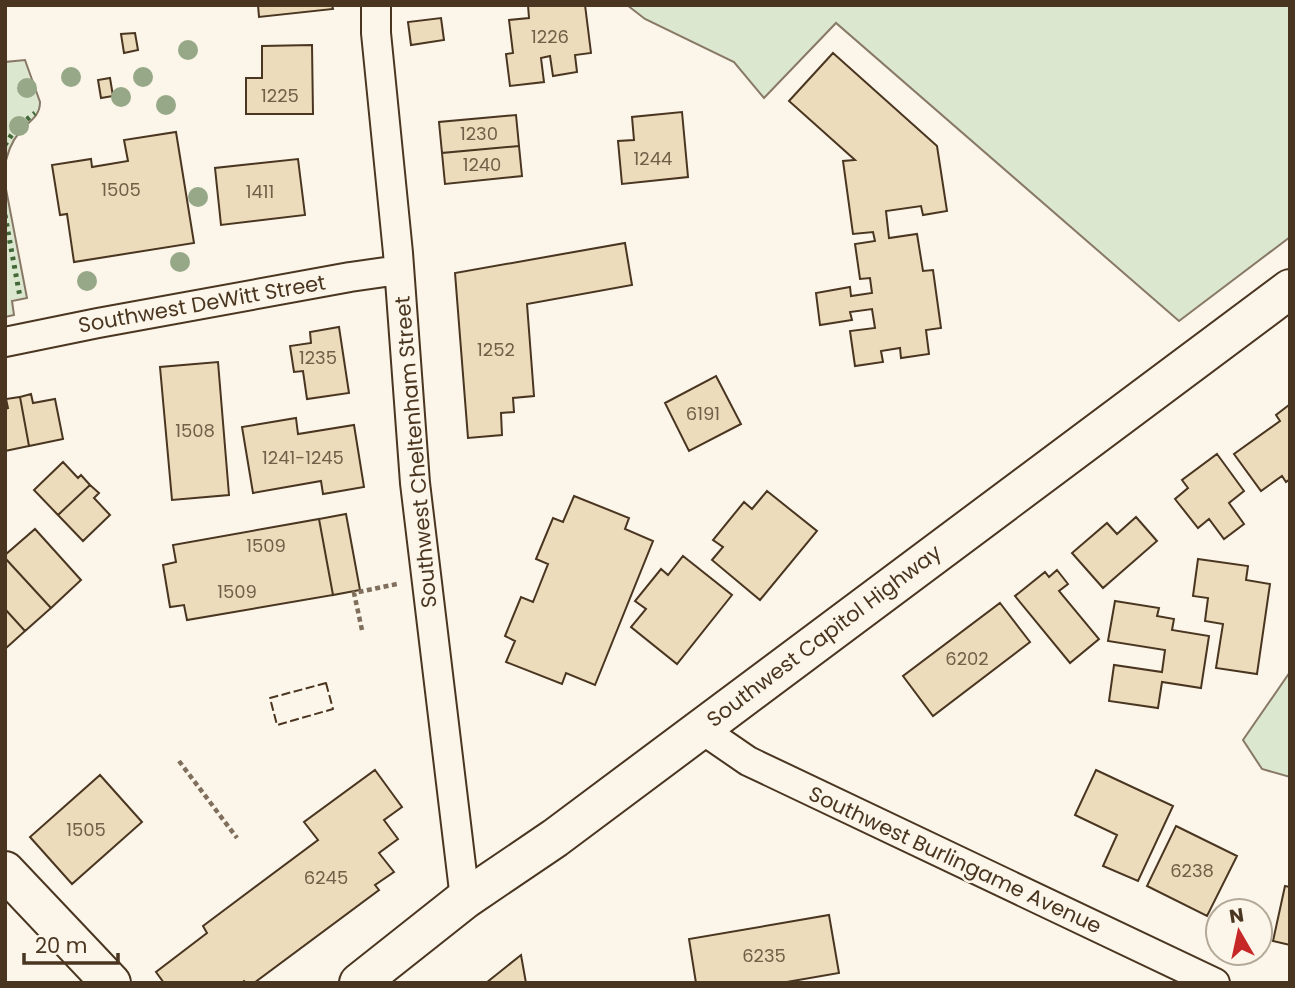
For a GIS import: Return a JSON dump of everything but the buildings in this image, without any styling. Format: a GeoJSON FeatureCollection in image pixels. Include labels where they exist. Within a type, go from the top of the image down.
{"type":"FeatureCollection","features":[{"type":"Feature","properties":{"kind":"main road","name":"Southwest Capitol Highway"},"geometry":{"type":"LineString","coordinates":[[359,983],[465,898],[555,838],[1290,289]]}},
{"type":"Feature","properties":{"kind":"main road"},"geometry":{"type":"LineString","coordinates":[[5,871],[111,983]]}},
{"type":"Feature","properties":{"kind":"street","name":"Southwest Cheltenham Street"},"geometry":{"type":"LineString","coordinates":[[376,5],[376,33],[399,270],[415,483],[465,898]]}},
{"type":"Feature","properties":{"kind":"street","name":"Southwest DeWitt Street"},"geometry":{"type":"LineString","coordinates":[[5,342],[399,270]]}},
{"type":"Feature","properties":{"kind":"street","name":"Southwest Burlingame Avenue"},"geometry":{"type":"LineString","coordinates":[[701,729],[748,761],[1215,983]]}},
{"type":"Feature","properties":{"kind":"path"},"geometry":{"type":"LineString","coordinates":[[362,630],[354,593],[397,584]]}},
{"type":"Feature","properties":{"kind":"path"},"geometry":{"type":"LineString","coordinates":[[179,761],[237,838]]}},
{"type":"Feature","properties":{"kind":"green space"},"geometry":{"type":"Polygon","coordinates":[[[627,5],[1290,5],[1290,237],[1179,321],[836,23],[764,98],[734,62],[645,19],[627,5]]]}},
{"type":"Feature","properties":{"kind":"green space"},"geometry":{"type":"Polygon","coordinates":[[[25,60],[40,102],[35,116],[14,140],[5,164],[5,62],[25,60]]]}},
{"type":"Feature","properties":{"kind":"green space"},"geometry":{"type":"Polygon","coordinates":[[[5,184],[27,298],[12,301],[14,315],[5,317],[5,184]]]}},
{"type":"Feature","properties":{"kind":"green space"},"geometry":{"type":"Polygon","coordinates":[[[1290,672],[1290,777],[1262,769],[1243,740],[1290,672]]]}},
{"type":"Feature","properties":{"kind":"hedge"},"geometry":{"type":"LineString","coordinates":[[5,145],[16,128],[35,113]]}},
{"type":"Feature","properties":{"kind":"hedge"},"geometry":{"type":"LineString","coordinates":[[5,215],[20,297]]}},
{"type":"Feature","properties":{"kind":"fence"},"geometry":{"type":"LineString","coordinates":[[326,683],[333,709],[277,725],[270,698],[326,683]]}}]}
